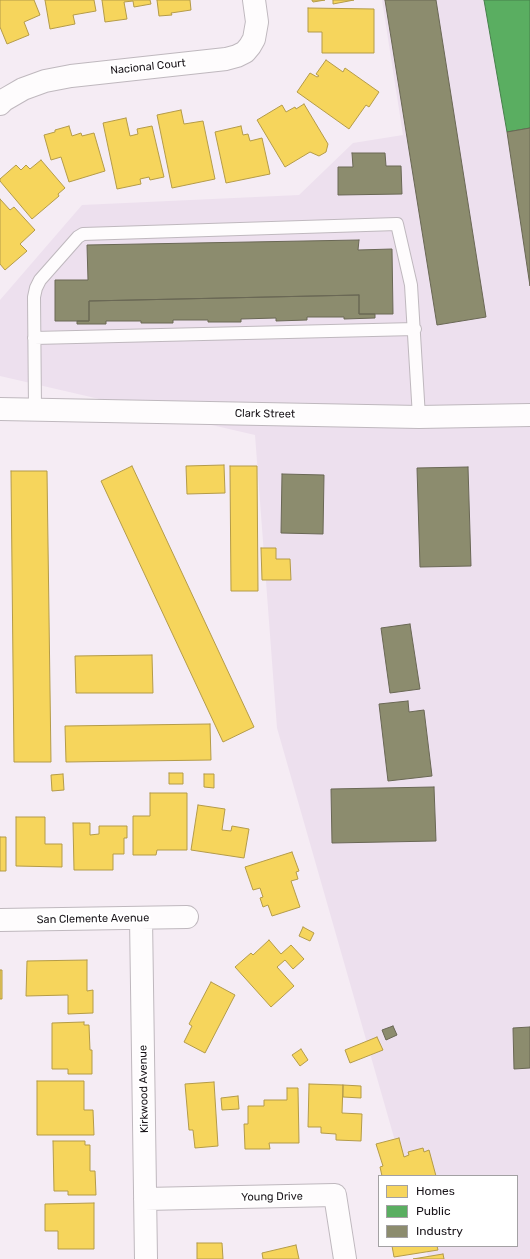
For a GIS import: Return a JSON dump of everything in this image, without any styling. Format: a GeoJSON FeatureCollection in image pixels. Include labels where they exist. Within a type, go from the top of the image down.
{"type":"FeatureCollection","features":[{"type":"Feature","properties":{"kind":"street","name":"Nacional Court"},"geometry":{"type":"LineString","coordinates":[[0,104],[23,89],[45,81],[70,76],[226,59],[238,56],[245,52],[254,39],[257,22],[254,0]]}},
{"type":"Feature","properties":{"kind":"street","name":"Clark Street"},"geometry":{"type":"LineString","coordinates":[[0,409],[420,417],[530,415]]}},
{"type":"Feature","properties":{"kind":"street","name":"San Clemente Avenue"},"geometry":{"type":"LineString","coordinates":[[0,920],[187,917]]}},
{"type":"Feature","properties":{"kind":"street","name":"Kirkwood Avenue"},"geometry":{"type":"LineString","coordinates":[[141,918],[146,1259]]}},
{"type":"Feature","properties":{"kind":"street","name":"Young Drive"},"geometry":{"type":"LineString","coordinates":[[145,1199],[335,1195],[345,1259]]}},
{"type":"Feature","properties":{"kind":"lane"},"geometry":{"type":"LineString","coordinates":[[35,409],[34,297],[36,288],[40,280],[78,237],[83,234],[397,224],[411,285],[420,417]]}},
{"type":"Feature","properties":{"kind":"lane"},"geometry":{"type":"LineString","coordinates":[[34,338],[415,329]]}},
{"type":"Feature","properties":{"kind":"shaded area"},"geometry":{"type":"Polygon","coordinates":[[[382,0],[530,0],[530,1259],[429,1259],[425,1247],[518,1247],[518,1175],[405,1175],[277,728],[255,435],[0,376],[0,300],[82,205],[299,195],[353,143],[403,135],[382,0]]]}},
{"type":"Feature","properties":{"kind":"building: Homes"},"geometry":{"type":"Polygon","coordinates":[[[0,0],[34,0],[40,15],[24,22],[29,35],[7,44],[0,27],[0,0]]]}},
{"type":"Feature","properties":{"kind":"building: Homes"},"geometry":{"type":"Polygon","coordinates":[[[45,0],[94,0],[96,11],[73,15],[75,24],[50,29],[45,0]]]}},
{"type":"Feature","properties":{"kind":"building: Homes"},"geometry":{"type":"Polygon","coordinates":[[[102,0],[150,0],[151,4],[134,7],[133,1],[124,2],[127,19],[105,22],[102,0]]]}},
{"type":"Feature","properties":{"kind":"building: Homes"},"geometry":{"type":"Polygon","coordinates":[[[157,0],[190,0],[191,10],[171,13],[172,15],[159,16],[157,0]]]}},
{"type":"Feature","properties":{"kind":"building: Homes"},"geometry":{"type":"Polygon","coordinates":[[[312,0],[325,0],[313,2],[312,0]]]}},
{"type":"Feature","properties":{"kind":"building: Homes"},"geometry":{"type":"Polygon","coordinates":[[[333,0],[354,0],[333,4],[333,0]]]}},
{"type":"Feature","properties":{"kind":"building: Homes"},"geometry":{"type":"Polygon","coordinates":[[[308,8],[374,9],[374,53],[322,53],[322,32],[308,32],[308,8]]]}},
{"type":"Feature","properties":{"kind":"building: Homes"},"geometry":{"type":"Polygon","coordinates":[[[326,60],[343,72],[345,68],[379,92],[369,107],[366,105],[349,129],[297,92],[310,73],[317,77],[319,76],[316,74],[326,60]]]}},
{"type":"Feature","properties":{"kind":"building: Homes"},"geometry":{"type":"Polygon","coordinates":[[[304,104],[328,144],[326,152],[319,156],[310,152],[285,167],[257,120],[282,105],[286,112],[295,107],[296,109],[304,104]]]}},
{"type":"Feature","properties":{"kind":"building: Homes"},"geometry":{"type":"Polygon","coordinates":[[[181,110],[184,124],[203,121],[215,179],[172,188],[157,115],[181,110]]]}},
{"type":"Feature","properties":{"kind":"building: Homes"},"geometry":{"type":"Polygon","coordinates":[[[126,118],[130,136],[138,134],[137,129],[152,126],[164,177],[150,180],[149,177],[140,179],[141,184],[117,189],[103,123],[126,118]]]}},
{"type":"Feature","properties":{"kind":"building: Homes"},"geometry":{"type":"Polygon","coordinates":[[[69,126],[72,136],[81,133],[82,136],[94,133],[105,171],[69,182],[61,157],[51,160],[44,135],[69,126]]]}},
{"type":"Feature","properties":{"kind":"building: Homes"},"geometry":{"type":"Polygon","coordinates":[[[241,126],[243,135],[248,134],[250,141],[262,138],[270,174],[226,183],[215,132],[241,126]]]}},
{"type":"Feature","properties":{"kind":"building: Homes"},"geometry":{"type":"Polygon","coordinates":[[[41,160],[65,188],[58,194],[59,196],[32,219],[0,181],[0,179],[16,165],[21,170],[26,165],[30,169],[41,160]]]}},
{"type":"Feature","properties":{"kind":"building: Homes"},"geometry":{"type":"Polygon","coordinates":[[[0,199],[10,210],[14,207],[35,230],[20,244],[27,251],[5,270],[0,264],[0,199]]]}},
{"type":"Feature","properties":{"kind":"building: Homes"},"geometry":{"type":"Polygon","coordinates":[[[224,465],[225,493],[187,494],[186,466],[224,465]]]}},
{"type":"Feature","properties":{"kind":"building: Homes"},"geometry":{"type":"Polygon","coordinates":[[[132,466],[254,727],[223,742],[101,481],[132,466]]]}},
{"type":"Feature","properties":{"kind":"building: Homes"},"geometry":{"type":"Polygon","coordinates":[[[230,466],[257,466],[258,591],[231,591],[230,466]]]}},
{"type":"Feature","properties":{"kind":"building: Homes"},"geometry":{"type":"Polygon","coordinates":[[[11,471],[47,471],[51,762],[14,762],[11,471]]]}},
{"type":"Feature","properties":{"kind":"building: Homes"},"geometry":{"type":"Polygon","coordinates":[[[261,548],[276,548],[276,559],[290,559],[291,580],[262,580],[261,548]]]}},
{"type":"Feature","properties":{"kind":"building: Homes"},"geometry":{"type":"Polygon","coordinates":[[[152,655],[153,693],[76,693],[75,656],[152,655]]]}},
{"type":"Feature","properties":{"kind":"building: Homes"},"geometry":{"type":"Polygon","coordinates":[[[210,724],[211,760],[66,762],[65,726],[210,724]]]}},
{"type":"Feature","properties":{"kind":"building: Homes"},"geometry":{"type":"Polygon","coordinates":[[[169,773],[183,773],[183,784],[169,784],[169,773]]]}},
{"type":"Feature","properties":{"kind":"building: Homes"},"geometry":{"type":"Polygon","coordinates":[[[63,774],[64,790],[52,791],[51,775],[63,774]]]}},
{"type":"Feature","properties":{"kind":"building: Homes"},"geometry":{"type":"Polygon","coordinates":[[[204,774],[214,774],[214,788],[204,787],[204,774]]]}},
{"type":"Feature","properties":{"kind":"building: Homes"},"geometry":{"type":"Polygon","coordinates":[[[150,793],[187,793],[187,850],[157,850],[156,855],[133,855],[133,816],[150,816],[150,793]]]}},
{"type":"Feature","properties":{"kind":"building: Homes"},"geometry":{"type":"Polygon","coordinates":[[[198,805],[225,809],[222,830],[231,831],[232,826],[249,829],[244,858],[191,850],[198,805]]]}},
{"type":"Feature","properties":{"kind":"building: Homes"},"geometry":{"type":"Polygon","coordinates":[[[16,817],[45,817],[45,844],[62,844],[62,867],[16,866],[16,817]]]}},
{"type":"Feature","properties":{"kind":"building: Homes"},"geometry":{"type":"Polygon","coordinates":[[[73,823],[90,823],[90,835],[99,834],[99,826],[127,826],[127,838],[124,838],[124,854],[113,854],[113,870],[74,870],[73,823]]]}},
{"type":"Feature","properties":{"kind":"building: Homes"},"geometry":{"type":"Polygon","coordinates":[[[0,837],[6,837],[6,871],[0,871],[0,837]]]}},
{"type":"Feature","properties":{"kind":"building: Homes"},"geometry":{"type":"Polygon","coordinates":[[[292,852],[299,871],[296,872],[298,879],[291,881],[300,907],[272,916],[268,905],[263,907],[260,898],[263,897],[260,888],[253,890],[245,867],[292,852]]]}},
{"type":"Feature","properties":{"kind":"building: Homes"},"geometry":{"type":"Polygon","coordinates":[[[303,927],[314,933],[310,941],[299,936],[303,927]]]}},
{"type":"Feature","properties":{"kind":"building: Homes"},"geometry":{"type":"Polygon","coordinates":[[[269,940],[281,954],[291,945],[304,959],[293,969],[285,960],[277,967],[294,986],[271,1007],[235,967],[251,953],[253,955],[269,940]]]}},
{"type":"Feature","properties":{"kind":"building: Homes"},"geometry":{"type":"Polygon","coordinates":[[[87,960],[87,991],[93,990],[93,1013],[68,1014],[68,995],[26,996],[27,961],[87,960]]]}},
{"type":"Feature","properties":{"kind":"building: Homes"},"geometry":{"type":"Polygon","coordinates":[[[0,970],[2,970],[2,999],[0,999],[0,970]]]}},
{"type":"Feature","properties":{"kind":"building: Homes"},"geometry":{"type":"Polygon","coordinates":[[[211,982],[235,995],[205,1053],[184,1042],[192,1026],[189,1024],[211,982]]]}},
{"type":"Feature","properties":{"kind":"building: Homes"},"geometry":{"type":"Polygon","coordinates":[[[84,1022],[84,1025],[89,1025],[90,1050],[92,1050],[92,1074],[68,1074],[68,1069],[52,1069],[52,1023],[84,1022]]]}},
{"type":"Feature","properties":{"kind":"building: Homes"},"geometry":{"type":"Polygon","coordinates":[[[377,1037],[383,1050],[350,1063],[345,1050],[377,1037]]]}},
{"type":"Feature","properties":{"kind":"building: Homes"},"geometry":{"type":"Polygon","coordinates":[[[301,1049],[308,1060],[300,1066],[292,1055],[301,1049]]]}},
{"type":"Feature","properties":{"kind":"building: Homes"},"geometry":{"type":"Polygon","coordinates":[[[37,1081],[84,1081],[84,1110],[93,1110],[94,1135],[37,1135],[37,1081]]]}},
{"type":"Feature","properties":{"kind":"building: Homes"},"geometry":{"type":"Polygon","coordinates":[[[214,1082],[218,1146],[195,1148],[193,1130],[189,1130],[185,1084],[214,1082]]]}},
{"type":"Feature","properties":{"kind":"building: Homes"},"geometry":{"type":"Polygon","coordinates":[[[309,1084],[343,1085],[342,1113],[362,1114],[361,1141],[336,1140],[336,1134],[321,1133],[321,1127],[308,1127],[309,1084]]]}},
{"type":"Feature","properties":{"kind":"building: Homes"},"geometry":{"type":"Polygon","coordinates":[[[343,1085],[361,1086],[361,1098],[343,1097],[343,1085]]]}},
{"type":"Feature","properties":{"kind":"building: Homes"},"geometry":{"type":"Polygon","coordinates":[[[287,1088],[298,1088],[299,1143],[269,1143],[270,1149],[245,1149],[244,1124],[248,1124],[248,1106],[264,1106],[264,1100],[287,1100],[287,1088]]]}},
{"type":"Feature","properties":{"kind":"building: Homes"},"geometry":{"type":"Polygon","coordinates":[[[238,1096],[239,1109],[222,1110],[221,1098],[238,1096]]]}},
{"type":"Feature","properties":{"kind":"building: Homes"},"geometry":{"type":"Polygon","coordinates":[[[399,1138],[404,1157],[409,1155],[408,1152],[423,1148],[424,1152],[429,1150],[436,1175],[382,1175],[380,1167],[383,1166],[376,1144],[399,1138]]]}},
{"type":"Feature","properties":{"kind":"building: Homes"},"geometry":{"type":"Polygon","coordinates":[[[53,1141],[85,1141],[85,1145],[90,1145],[90,1171],[95,1171],[96,1195],[68,1195],[68,1191],[54,1191],[53,1141]]]}},
{"type":"Feature","properties":{"kind":"building: Homes"},"geometry":{"type":"Polygon","coordinates":[[[94,1203],[94,1249],[58,1249],[58,1231],[45,1231],[45,1204],[94,1203]]]}},
{"type":"Feature","properties":{"kind":"building: Homes"},"geometry":{"type":"Polygon","coordinates":[[[197,1243],[222,1243],[223,1259],[197,1259],[197,1243]]]}},
{"type":"Feature","properties":{"kind":"building: Homes"},"geometry":{"type":"Polygon","coordinates":[[[296,1245],[299,1259],[263,1259],[262,1253],[296,1245]]]}},
{"type":"Feature","properties":{"kind":"building: Homes"},"geometry":{"type":"Polygon","coordinates":[[[392,1247],[437,1247],[438,1250],[394,1257],[392,1247]]]}},
{"type":"Feature","properties":{"kind":"building: Homes"},"geometry":{"type":"Polygon","coordinates":[[[443,1254],[444,1259],[413,1259],[443,1254]]]}},
{"type":"Feature","properties":{"kind":"building: Public"},"geometry":{"type":"Polygon","coordinates":[[[484,0],[530,0],[530,128],[507,132],[484,0]]]}},
{"type":"Feature","properties":{"kind":"building: Industry"},"geometry":{"type":"Polygon","coordinates":[[[385,0],[436,0],[486,317],[437,325],[385,0]]]}},
{"type":"Feature","properties":{"kind":"building: Industry"},"geometry":{"type":"Polygon","coordinates":[[[530,128],[530,286],[507,132],[530,128]]]}},
{"type":"Feature","properties":{"kind":"building: Industry"},"geometry":{"type":"Polygon","coordinates":[[[352,153],[385,153],[386,166],[401,166],[402,194],[338,195],[338,167],[353,167],[352,153]]]}},
{"type":"Feature","properties":{"kind":"building: Industry"},"geometry":{"type":"Polygon","coordinates":[[[359,240],[358,250],[392,249],[393,314],[359,314],[359,295],[89,301],[89,321],[55,321],[55,280],[88,280],[87,245],[359,240]]]}},
{"type":"Feature","properties":{"kind":"building: Industry"},"geometry":{"type":"Polygon","coordinates":[[[359,295],[359,314],[375,314],[375,318],[344,319],[344,317],[307,317],[307,320],[276,321],[276,318],[241,319],[241,322],[173,320],[173,323],[106,321],[106,324],[77,324],[77,321],[89,321],[89,301],[359,295]]]}},
{"type":"Feature","properties":{"kind":"building: Industry"},"geometry":{"type":"Polygon","coordinates":[[[468,467],[471,566],[420,567],[417,468],[468,467]]]}},
{"type":"Feature","properties":{"kind":"building: Industry"},"geometry":{"type":"Polygon","coordinates":[[[282,474],[324,475],[323,534],[281,533],[282,474]]]}},
{"type":"Feature","properties":{"kind":"building: Industry"},"geometry":{"type":"Polygon","coordinates":[[[410,624],[420,689],[390,693],[381,628],[410,624]]]}},
{"type":"Feature","properties":{"kind":"building: Industry"},"geometry":{"type":"Polygon","coordinates":[[[408,701],[409,712],[424,710],[432,776],[388,781],[379,704],[408,701]]]}},
{"type":"Feature","properties":{"kind":"building: Industry"},"geometry":{"type":"Polygon","coordinates":[[[434,787],[436,841],[332,843],[331,789],[434,787]]]}},
{"type":"Feature","properties":{"kind":"building: Industry"},"geometry":{"type":"Polygon","coordinates":[[[393,1026],[397,1035],[386,1040],[382,1030],[393,1026]]]}},
{"type":"Feature","properties":{"kind":"building: Industry"},"geometry":{"type":"Polygon","coordinates":[[[530,1027],[530,1068],[514,1069],[513,1028],[530,1027]]]}}]}
